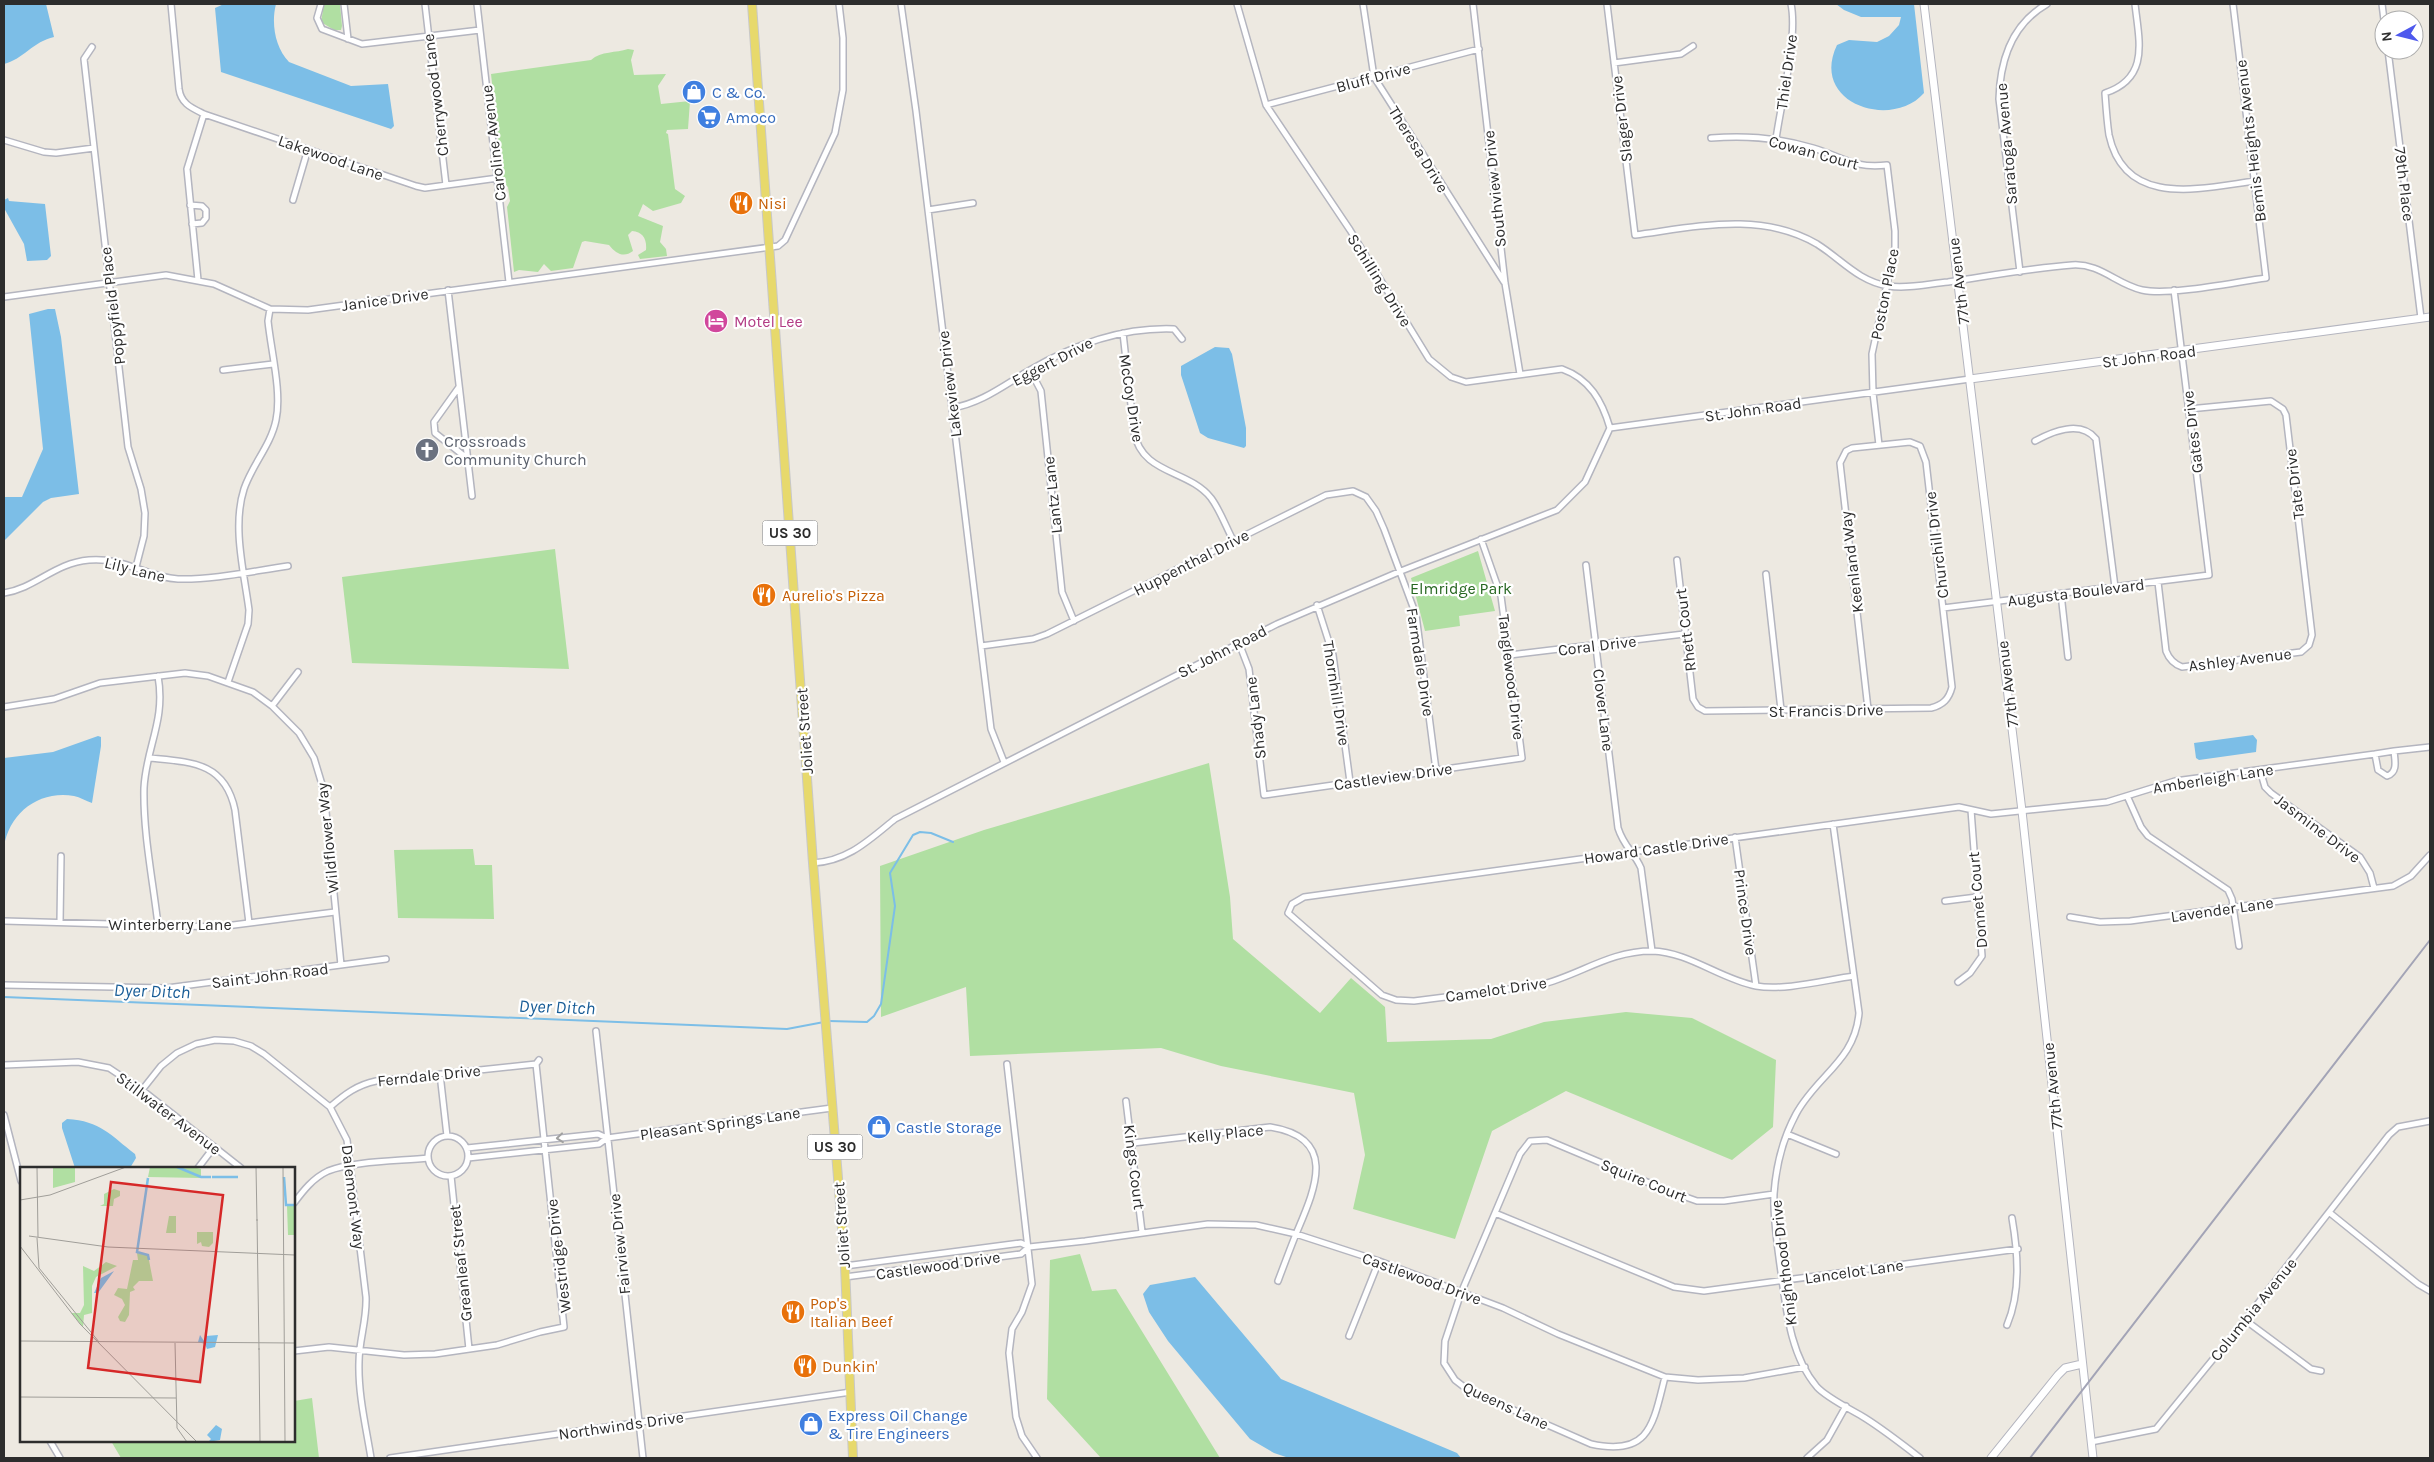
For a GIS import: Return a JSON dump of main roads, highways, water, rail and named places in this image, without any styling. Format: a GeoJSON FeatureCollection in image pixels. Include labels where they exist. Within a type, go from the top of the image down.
{"type":"FeatureCollection","features":[{"type":"Feature","properties":{"kind":"main road","name":"Joliet Street"},"geometry":{"type":"LineString","coordinates":[[752,4],[771,248],[813,863],[845,1277],[853,1458]]}},
{"type":"Feature","properties":{"kind":"water"},"geometry":{"type":"Polygon","coordinates":[[[4,4],[46,4],[54,37],[40,42],[17,59],[4,64],[4,4]]]}},
{"type":"Feature","properties":{"kind":"water"},"geometry":{"type":"Polygon","coordinates":[[[224,4],[276,4],[274,19],[275,35],[280,50],[289,62],[351,86],[388,84],[394,126],[391,129],[221,72],[215,8],[224,4]]]}},
{"type":"Feature","properties":{"kind":"water"},"geometry":{"type":"Polygon","coordinates":[[[1836,4],[1914,4],[1924,93],[1910,104],[1893,109],[1875,110],[1858,105],[1844,96],[1834,83],[1831,66],[1837,45],[1849,40],[1877,42],[1889,36],[1899,25],[1901,17],[1861,17],[1844,10],[1836,4]]]}},
{"type":"Feature","properties":{"kind":"water"},"geometry":{"type":"Polygon","coordinates":[[[8,198],[9,201],[45,204],[51,256],[47,260],[27,261],[24,244],[4,208],[4,200],[8,198]]]}},
{"type":"Feature","properties":{"kind":"water"},"geometry":{"type":"Polygon","coordinates":[[[55,309],[61,337],[79,494],[51,498],[43,502],[4,541],[4,497],[22,497],[43,449],[29,314],[55,309]]]}},
{"type":"Feature","properties":{"kind":"water"},"geometry":{"type":"Polygon","coordinates":[[[1215,347],[1229,348],[1232,354],[1246,428],[1246,446],[1244,448],[1208,438],[1200,433],[1181,375],[1181,366],[1215,347]]]}},
{"type":"Feature","properties":{"kind":"water"},"geometry":{"type":"Polygon","coordinates":[[[2253,735],[2257,740],[2256,752],[2199,760],[2196,758],[2194,743],[2253,735]]]}},
{"type":"Feature","properties":{"kind":"water"},"geometry":{"type":"Polygon","coordinates":[[[98,736],[101,737],[101,746],[92,803],[76,797],[61,795],[49,797],[28,806],[12,824],[4,847],[4,758],[53,752],[98,736]]]}},
{"type":"Feature","properties":{"kind":"water"},"geometry":{"type":"Polygon","coordinates":[[[67,1119],[79,1120],[97,1126],[135,1154],[136,1158],[131,1167],[75,1167],[62,1123],[67,1119]]]}},
{"type":"Feature","properties":{"kind":"water"},"geometry":{"type":"Polygon","coordinates":[[[1195,1277],[1281,1379],[1457,1453],[1461,1458],[1289,1458],[1274,1453],[1250,1439],[1168,1341],[1149,1312],[1143,1294],[1150,1285],[1195,1277]]]}},
{"type":"Feature","properties":{"kind":"waterway","name":"Dyer Ditch"},"geometry":{"type":"LineString","coordinates":[[829,1021],[867,1022],[874,1016],[881,1004],[895,906],[890,873],[913,835],[920,832],[931,833],[953,842]]}},
{"type":"Feature","properties":{"kind":"waterway","name":"Dyer Ditch"},"geometry":{"type":"LineString","coordinates":[[4,997],[787,1029],[824,1022]]}},
{"type":"Feature","properties":{"kind":"railway"},"geometry":{"type":"LineString","coordinates":[[2030,1458],[2430,940]]}},
{"type":"Feature","properties":{"kind":"place","name":"C & Co."},"geometry":{"type":"Point","coordinates":[694,92]}},
{"type":"Feature","properties":{"kind":"place","name":"Amoco"},"geometry":{"type":"Point","coordinates":[709,117]}},
{"type":"Feature","properties":{"kind":"place","name":"Nisi"},"geometry":{"type":"Point","coordinates":[741,203]}},
{"type":"Feature","properties":{"kind":"place","name":"Motel Lee"},"geometry":{"type":"Point","coordinates":[716,321]}},
{"type":"Feature","properties":{"kind":"place","name":"Crossroads Community Church"},"geometry":{"type":"Point","coordinates":[427,450]}},
{"type":"Feature","properties":{"kind":"place","name":"Aurelio's Pizza"},"geometry":{"type":"Point","coordinates":[764,595]}},
{"type":"Feature","properties":{"kind":"place","name":"Castle Storage"},"geometry":{"type":"Point","coordinates":[879,1127]}},
{"type":"Feature","properties":{"kind":"place","name":"Pop's Italian Beef"},"geometry":{"type":"Point","coordinates":[793,1312]}},
{"type":"Feature","properties":{"kind":"place","name":"Dunkin'"},"geometry":{"type":"Point","coordinates":[805,1366]}},
{"type":"Feature","properties":{"kind":"place","name":"Express Oil Change & Tire Engineers"},"geometry":{"type":"Point","coordinates":[811,1424]}},
{"type":"Feature","properties":{"kind":"park label","name":"Elmridge Park"},"geometry":{"type":"Point","coordinates":[1461,588]}}]}
